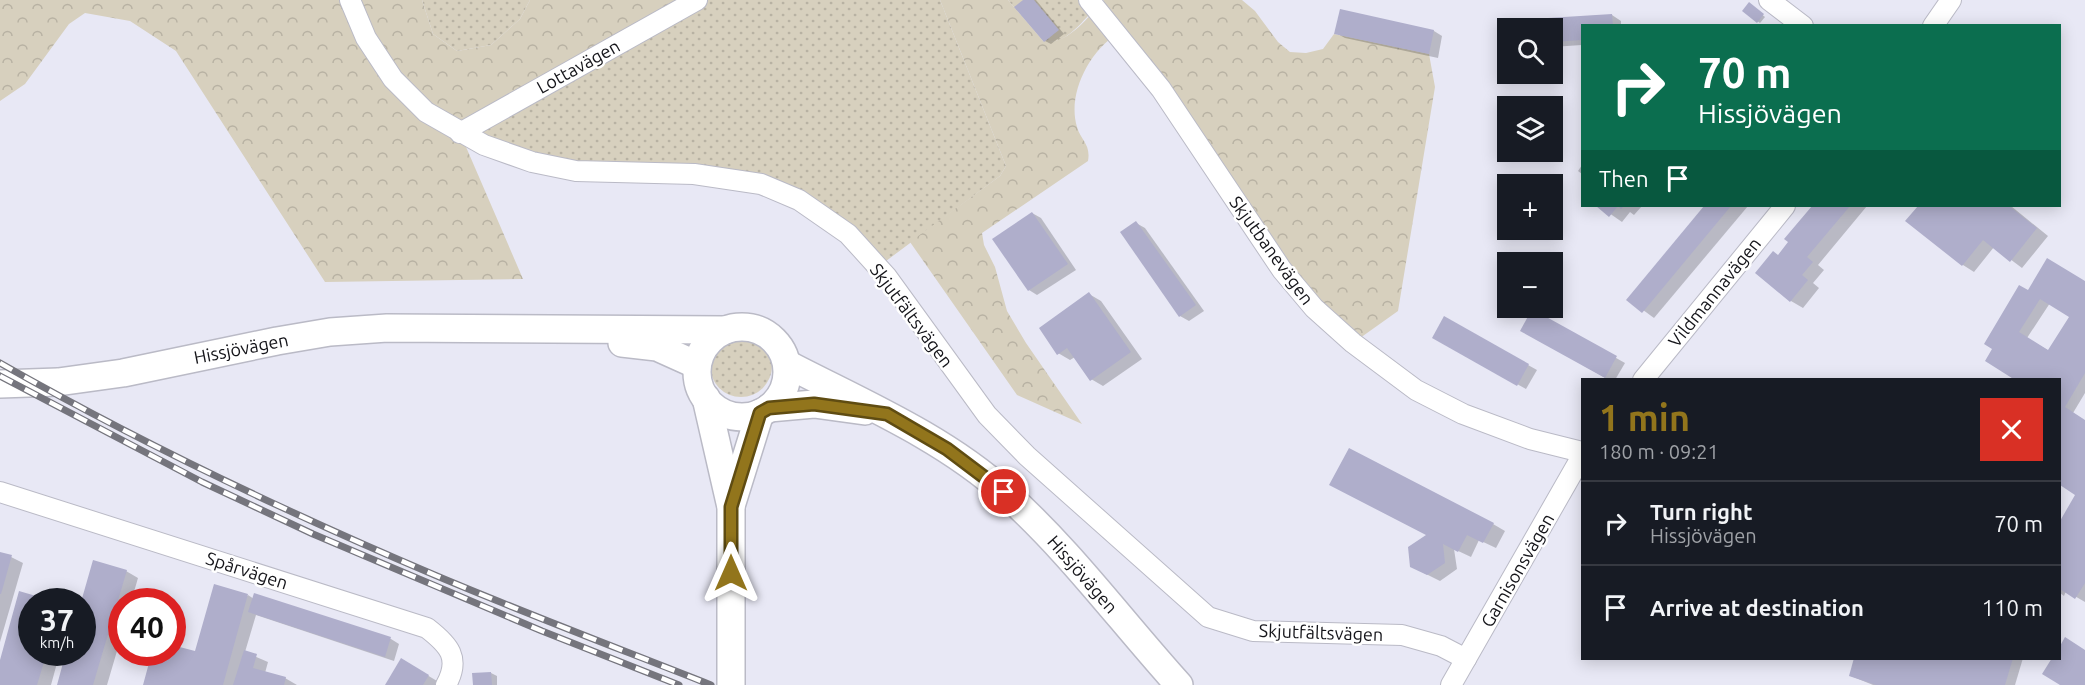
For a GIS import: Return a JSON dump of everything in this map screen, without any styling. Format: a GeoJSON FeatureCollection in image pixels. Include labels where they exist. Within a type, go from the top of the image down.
{"type":"FeatureCollection","features":[{"type":"Feature","properties":{"kind":"main road"},"geometry":{"type":"LineString","coordinates":[[705,398],[716,409],[734,416],[748,417],[764,411],[778,399],[786,380],[787,364],[774,339],[762,331],[743,326],[725,330],[709,340],[701,352],[697,365],[698,383],[705,398],[731,507],[731,685]]}},
{"type":"Feature","properties":{"kind":"main road","name":"Hissjövägen"},"geometry":{"type":"LineString","coordinates":[[0,384],[58,382],[123,373],[255,345],[330,332],[387,328],[484,327],[725,330]]}},
{"type":"Feature","properties":{"kind":"main road","name":"Hissjövägen"},"geometry":{"type":"LineString","coordinates":[[484,327],[657,347],[697,365]]}},
{"type":"Feature","properties":{"kind":"main road","name":"Hissjövägen"},"geometry":{"type":"LineString","coordinates":[[787,364],[887,414],[947,449],[1004,492],[1053,539],[1179,685]]}},
{"type":"Feature","properties":{"kind":"main road","name":"Hissjövägen"},"geometry":{"type":"LineString","coordinates":[[764,411],[814,404],[887,414]]}},
{"type":"Feature","properties":{"kind":"main road"},"geometry":{"type":"LineString","coordinates":[[731,507],[764,411]]}},
{"type":"Feature","properties":{"kind":"street","name":"Skjutfältsvägen"},"geometry":{"type":"LineString","coordinates":[[350,0],[366,38],[393,79],[426,112],[484,145],[532,162],[576,171],[693,174],[761,184],[799,200],[848,234],[887,277],[987,415],[1019,448],[1209,617],[1253,631],[1402,635],[1441,646],[1466,659]]}},
{"type":"Feature","properties":{"kind":"street","name":"Lottavägen"},"geometry":{"type":"LineString","coordinates":[[460,133],[697,0]]}},
{"type":"Feature","properties":{"kind":"street","name":"Skjutbanevägen"},"geometry":{"type":"LineString","coordinates":[[1089,0],[1161,89],[1282,270],[1322,315],[1353,343],[1416,390],[1463,414],[1530,439],[1581,454]]}},
{"type":"Feature","properties":{"kind":"street"},"geometry":{"type":"LineString","coordinates":[[1769,0],[1800,24]]}},
{"type":"Feature","properties":{"kind":"street"},"geometry":{"type":"LineString","coordinates":[[1934,24],[1951,0]]}},
{"type":"Feature","properties":{"kind":"street","name":"Vildmannavägen"},"geometry":{"type":"LineString","coordinates":[[1645,378],[1784,207]]}},
{"type":"Feature","properties":{"kind":"street","name":"Garnisonsvägen"},"geometry":{"type":"LineString","coordinates":[[1451,685],[1581,456]]}},
{"type":"Feature","properties":{"kind":"street","name":"Spårvägen"},"geometry":{"type":"LineString","coordinates":[[0,492],[427,628],[447,645],[453,658],[454,669],[446,685]]}},
{"type":"Feature","properties":{"kind":"green space"},"geometry":{"type":"Polygon","coordinates":[[[0,0],[422,0],[433,34],[457,51],[491,45],[520,19],[530,0],[697,0],[460,133],[523,279],[325,282],[176,51],[130,21],[85,13],[69,24],[25,84],[0,101],[0,0]]]}},
{"type":"Feature","properties":{"kind":"green space"},"geometry":{"type":"Polygon","coordinates":[[[422,0],[530,0],[520,19],[491,45],[457,51],[433,34],[422,0]]]}},
{"type":"Feature","properties":{"kind":"green space"},"geometry":{"type":"Polygon","coordinates":[[[697,0],[940,0],[1006,166],[1000,176],[878,267],[761,184],[576,171],[460,133],[697,0]]]}},
{"type":"Feature","properties":{"kind":"green space"},"geometry":{"type":"Polygon","coordinates":[[[940,0],[1008,0],[1044,42],[1062,39],[1070,34],[1104,0],[1242,0],[1255,11],[1278,42],[1290,52],[1306,53],[1323,49],[1334,34],[1429,54],[1435,87],[1398,311],[1353,343],[1314,308],[1117,34],[1098,51],[1089,63],[1075,101],[1077,127],[1088,150],[1088,161],[982,233],[984,245],[995,267],[1007,311],[1026,343],[1082,424],[1017,395],[910,242],[1000,176],[1006,166],[940,0]]]}},
{"type":"Feature","properties":{"kind":"green space"},"geometry":{"type":"Polygon","coordinates":[[[1008,0],[1081,0],[1091,13],[1076,29],[1064,37],[1044,42],[1008,0]]]}},
{"type":"Feature","properties":{"kind":"green space"},"geometry":{"type":"Polygon","coordinates":[[[741,335],[758,340],[763,344],[767,349],[772,366],[767,383],[763,388],[758,392],[741,397],[724,392],[719,388],[715,383],[710,366],[715,349],[719,344],[724,340],[741,335]]]}},
{"type":"Feature","properties":{"kind":"building"},"geometry":{"type":"Polygon","coordinates":[[[1023,0],[1034,0],[1059,30],[1044,42],[1014,7],[1023,0]]]}},
{"type":"Feature","properties":{"kind":"building"},"geometry":{"type":"Polygon","coordinates":[[[1749,2],[1764,14],[1757,23],[1742,11],[1749,2]]]}},
{"type":"Feature","properties":{"kind":"building"},"geometry":{"type":"Polygon","coordinates":[[[1340,9],[1434,30],[1429,54],[1334,34],[1340,9]]]}},
{"type":"Feature","properties":{"kind":"building"},"geometry":{"type":"Polygon","coordinates":[[[1612,14],[1613,24],[1581,24],[1581,40],[1563,41],[1563,18],[1547,18],[1612,14]]]}},
{"type":"Feature","properties":{"kind":"building"},"geometry":{"type":"Polygon","coordinates":[[[1597,207],[1617,207],[1609,217],[1597,207]]]}},
{"type":"Feature","properties":{"kind":"building"},"geometry":{"type":"Polygon","coordinates":[[[1703,207],[1730,207],[1642,313],[1626,300],[1703,207]]]}},
{"type":"Feature","properties":{"kind":"building"},"geometry":{"type":"Polygon","coordinates":[[[1811,207],[1849,207],[1807,257],[1813,262],[1802,275],[1808,280],[1790,302],[1755,273],[1773,251],[1778,255],[1788,242],[1784,239],[1811,207]]]}},
{"type":"Feature","properties":{"kind":"building"},"geometry":{"type":"Polygon","coordinates":[[[1917,207],[2010,207],[2037,228],[2010,262],[1983,240],[1962,266],[1905,221],[1917,207]]]}},
{"type":"Feature","properties":{"kind":"building"},"geometry":{"type":"Polygon","coordinates":[[[1032,212],[1068,264],[1028,291],[992,239],[1032,212]]]}},
{"type":"Feature","properties":{"kind":"building"},"geometry":{"type":"Polygon","coordinates":[[[1136,221],[1196,305],[1179,317],[1120,232],[1136,221]]]}},
{"type":"Feature","properties":{"kind":"building"},"geometry":{"type":"Polygon","coordinates":[[[2047,258],[2085,281],[2085,373],[2065,407],[2085,420],[2085,583],[2075,599],[2061,590],[2061,519],[2075,495],[2061,486],[2061,378],[2012,378],[1985,361],[1992,349],[1984,344],[2019,285],[2028,290],[2047,258]],[[2040,299],[2019,332],[2048,350],[2069,317],[2040,299]]]}},
{"type":"Feature","properties":{"kind":"building"},"geometry":{"type":"Polygon","coordinates":[[[1089,292],[1131,352],[1090,381],[1067,348],[1057,355],[1039,328],[1089,292]]]}},
{"type":"Feature","properties":{"kind":"building"},"geometry":{"type":"Polygon","coordinates":[[[1444,316],[1529,364],[1517,386],[1432,338],[1444,316]]]}},
{"type":"Feature","properties":{"kind":"building"},"geometry":{"type":"Polygon","coordinates":[[[1527,318],[1548,318],[1617,356],[1605,378],[1520,331],[1527,318]]]}},
{"type":"Feature","properties":{"kind":"building"},"geometry":{"type":"Polygon","coordinates":[[[1349,448],[1494,523],[1483,543],[1467,535],[1458,552],[1443,544],[1445,563],[1427,575],[1410,567],[1408,547],[1426,535],[1329,485],[1349,448]]]}},
{"type":"Feature","properties":{"kind":"building"},"geometry":{"type":"Polygon","coordinates":[[[0,552],[12,555],[1,594],[0,594],[0,552]]]}},
{"type":"Feature","properties":{"kind":"building"},"geometry":{"type":"Polygon","coordinates":[[[93,560],[127,570],[122,588],[108,588],[108,634],[93,685],[57,685],[62,666],[96,666],[96,588],[85,588],[93,560]]]}},
{"type":"Feature","properties":{"kind":"building"},"geometry":{"type":"Polygon","coordinates":[[[214,584],[248,594],[223,685],[143,685],[148,666],[186,666],[186,649],[195,651],[214,584]]]}},
{"type":"Feature","properties":{"kind":"building"},"geometry":{"type":"Polygon","coordinates":[[[254,593],[391,637],[385,657],[248,612],[254,593]]]}},
{"type":"Feature","properties":{"kind":"building"},"geometry":{"type":"Polygon","coordinates":[[[18,595],[18,666],[43,666],[37,685],[0,685],[0,660],[18,595]]]}},
{"type":"Feature","properties":{"kind":"building"},"geometry":{"type":"Polygon","coordinates":[[[2065,637],[2085,650],[2085,685],[2060,685],[2042,674],[2051,660],[2061,660],[2061,644],[2065,637]]]}},
{"type":"Feature","properties":{"kind":"building"},"geometry":{"type":"Polygon","coordinates":[[[244,650],[257,654],[253,668],[286,677],[284,685],[233,685],[244,650]]]}},
{"type":"Feature","properties":{"kind":"building"},"geometry":{"type":"Polygon","coordinates":[[[401,658],[429,675],[423,685],[385,685],[401,658]]]}},
{"type":"Feature","properties":{"kind":"building"},"geometry":{"type":"Polygon","coordinates":[[[1853,660],[2012,660],[2005,685],[1876,685],[1849,676],[1853,660]]]}},
{"type":"Feature","properties":{"kind":"building"},"geometry":{"type":"Polygon","coordinates":[[[491,672],[492,685],[473,685],[472,673],[491,672]]]}},
{"type":"Feature","properties":{"kind":"railway"},"geometry":{"type":"LineString","coordinates":[[0,363],[161,449],[381,552],[539,618],[711,685]]}},
{"type":"Feature","properties":{"kind":"railway"},"geometry":{"type":"LineString","coordinates":[[0,376],[202,482],[313,534],[542,631],[679,685]]}},
{"type":"Feature","properties":{"kind":"route"},"geometry":{"type":"LineString","coordinates":[[731,573],[731,507],[760,413],[769,408],[814,404],[887,414],[947,449],[1004,492]]}}]}
